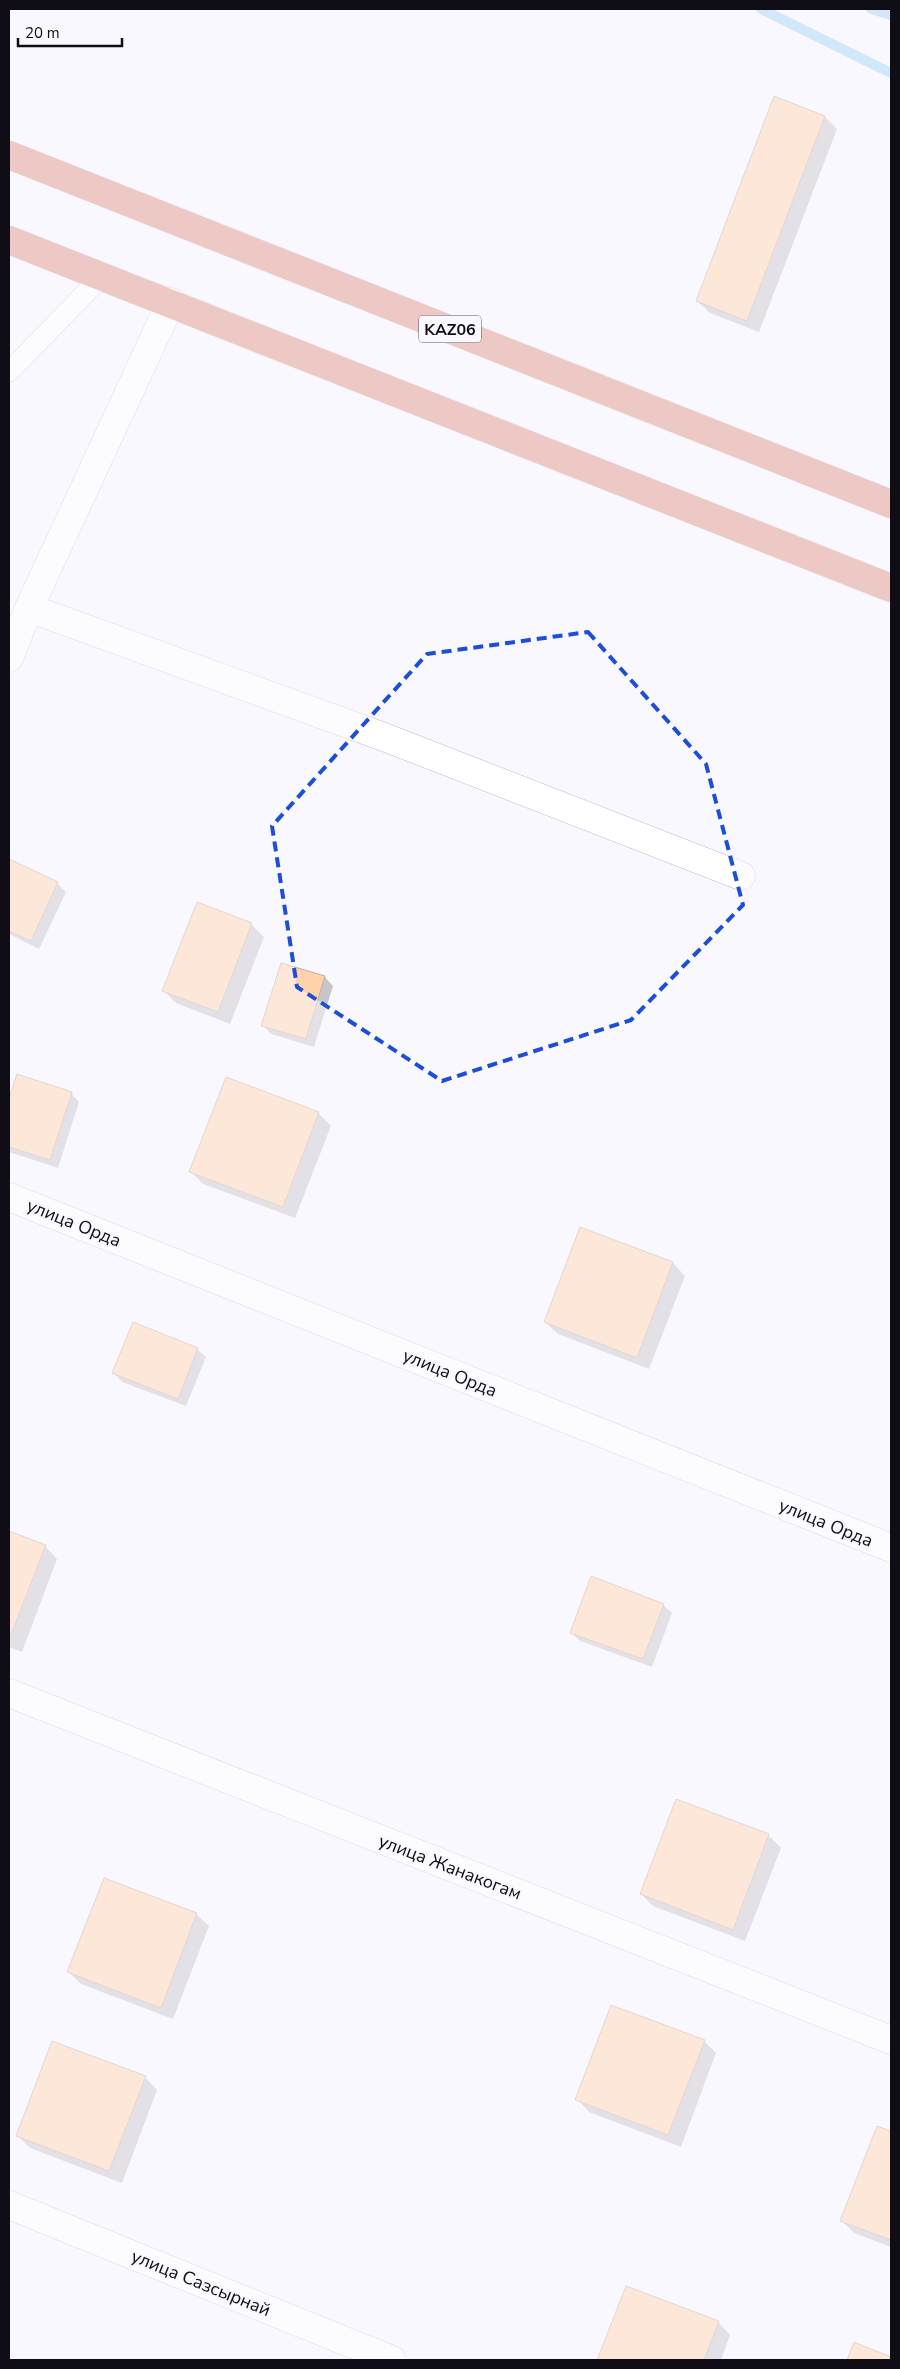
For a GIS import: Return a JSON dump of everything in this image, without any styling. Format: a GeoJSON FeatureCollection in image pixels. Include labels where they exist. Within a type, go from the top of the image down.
{"type":"FeatureCollection","features":[{"type":"Feature","properties":{"kind":"highway","name":"KАZ06"},"geometry":{"type":"LineString","coordinates":[[9,155],[891,504]]}},
{"type":"Feature","properties":{"kind":"highway"},"geometry":{"type":"LineString","coordinates":[[9,240],[171,302],[891,588]]}},
{"type":"Feature","properties":{"kind":"street"},"geometry":{"type":"LineString","coordinates":[[9,658],[30,608],[171,302]]}},
{"type":"Feature","properties":{"kind":"street"},"geometry":{"type":"LineString","coordinates":[[30,608],[384,737],[741,876]]}},
{"type":"Feature","properties":{"kind":"street","name":"улица Орда"},"geometry":{"type":"LineString","coordinates":[[9,1197],[891,1548]]}},
{"type":"Feature","properties":{"kind":"street","name":"улица Жанакогам"},"geometry":{"type":"LineString","coordinates":[[9,1693],[891,2040]]}},
{"type":"Feature","properties":{"kind":"street","name":"улица Сазсырнай"},"geometry":{"type":"LineString","coordinates":[[9,2205],[392,2360]]}},
{"type":"Feature","properties":{"kind":"lane"},"geometry":{"type":"LineString","coordinates":[[9,372],[102,276]]}},
{"type":"Feature","properties":{"kind":"highlighted area"},"geometry":{"type":"Polygon","coordinates":[[[588,632],[706,764],[743,905],[631,1020],[442,1081],[297,987],[272,826],[427,654],[588,632]]]}},
{"type":"Feature","properties":{"kind":"building"},"geometry":{"type":"Polygon","coordinates":[[[774,96],[825,116],[747,321],[696,301],[774,96]]]}},
{"type":"Feature","properties":{"kind":"building"},"geometry":{"type":"Polygon","coordinates":[[[9,859],[58,882],[31,941],[9,931],[9,859]]]}},
{"type":"Feature","properties":{"kind":"building"},"geometry":{"type":"Polygon","coordinates":[[[197,902],[252,923],[218,1012],[162,991],[197,902]]]}},
{"type":"Feature","properties":{"kind":"building"},"geometry":{"type":"Polygon","coordinates":[[[281,963],[325,976],[306,1039],[261,1026],[281,963]]]}},
{"type":"Feature","properties":{"kind":"building"},"geometry":{"type":"Polygon","coordinates":[[[17,1074],[72,1092],[50,1160],[9,1147],[9,1098],[17,1074]]]}},
{"type":"Feature","properties":{"kind":"building"},"geometry":{"type":"Polygon","coordinates":[[[226,1077],[319,1112],[283,1207],[189,1172],[226,1077]]]}},
{"type":"Feature","properties":{"kind":"building"},"geometry":{"type":"Polygon","coordinates":[[[580,1227],[673,1262],[637,1358],[544,1322],[580,1227]]]}},
{"type":"Feature","properties":{"kind":"building"},"geometry":{"type":"Polygon","coordinates":[[[133,1322],[198,1348],[178,1399],[112,1373],[133,1322]]]}},
{"type":"Feature","properties":{"kind":"building"},"geometry":{"type":"Polygon","coordinates":[[[9,1531],[46,1545],[9,1640],[9,1531]]]}},
{"type":"Feature","properties":{"kind":"building"},"geometry":{"type":"Polygon","coordinates":[[[591,1576],[664,1604],[643,1659],[570,1633],[591,1576]]]}},
{"type":"Feature","properties":{"kind":"building"},"geometry":{"type":"Polygon","coordinates":[[[676,1799],[769,1834],[733,1930],[640,1894],[676,1799]]]}},
{"type":"Feature","properties":{"kind":"building"},"geometry":{"type":"Polygon","coordinates":[[[104,1878],[197,1913],[161,2008],[67,1972],[104,1878]]]}},
{"type":"Feature","properties":{"kind":"building"},"geometry":{"type":"Polygon","coordinates":[[[611,2005],[705,2040],[668,2135],[575,2100],[611,2005]]]}},
{"type":"Feature","properties":{"kind":"building"},"geometry":{"type":"Polygon","coordinates":[[[52,2041],[146,2076],[109,2171],[16,2136],[52,2041]]]}},
{"type":"Feature","properties":{"kind":"building"},"geometry":{"type":"Polygon","coordinates":[[[877,2126],[891,2131],[891,2240],[840,2221],[877,2126]]]}},
{"type":"Feature","properties":{"kind":"building"},"geometry":{"type":"Polygon","coordinates":[[[626,2286],[719,2321],[704,2360],[597,2360],[626,2286]]]}},
{"type":"Feature","properties":{"kind":"building"},"geometry":{"type":"Polygon","coordinates":[[[854,2342],[891,2357],[891,2360],[847,2360],[854,2342]]]}},
{"type":"Feature","properties":{"kind":"waterway"},"geometry":{"type":"LineString","coordinates":[[761,9],[891,73]]}},
{"type":"Feature","properties":{"kind":"waterway"},"geometry":{"type":"LineString","coordinates":[[871,9],[891,15]]}}]}
